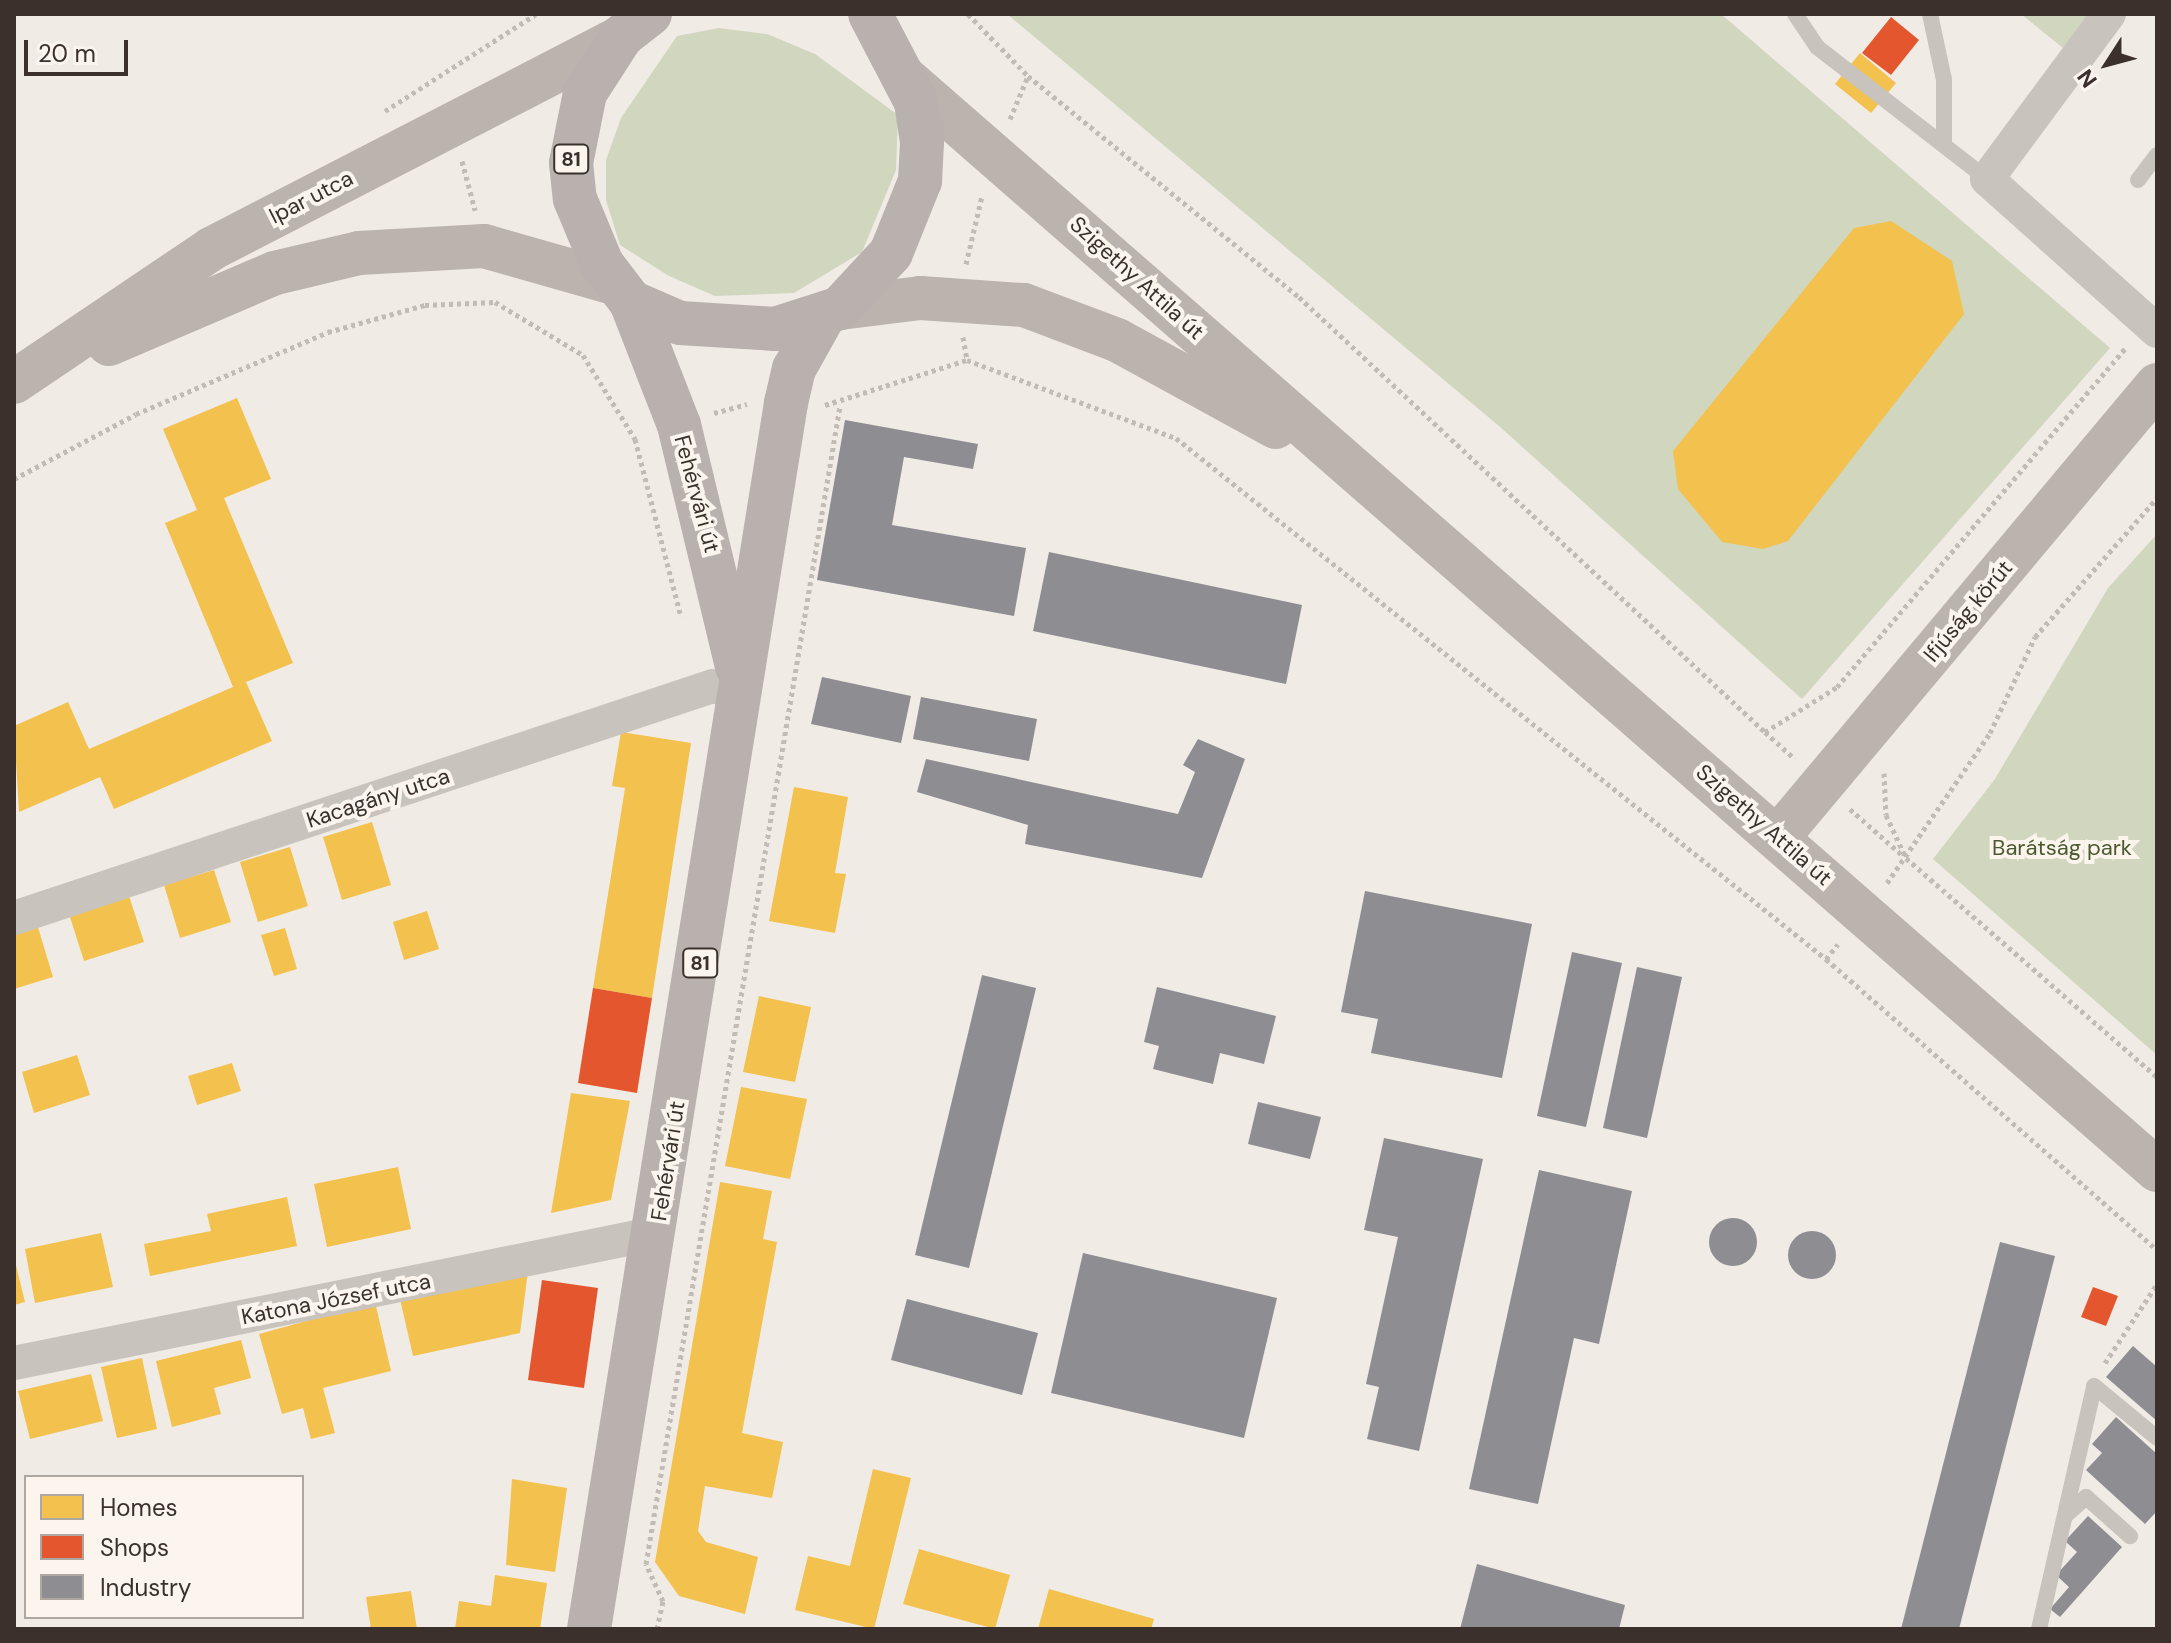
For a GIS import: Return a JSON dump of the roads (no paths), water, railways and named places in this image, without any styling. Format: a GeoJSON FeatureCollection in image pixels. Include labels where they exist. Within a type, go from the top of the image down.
{"type":"FeatureCollection","features":[{"type":"Feature","properties":{"kind":"main road"},"geometry":{"type":"LineString","coordinates":[[841,14],[886,46]]}},
{"type":"Feature","properties":{"kind":"main road","name":"Fehérvári út"},"geometry":{"type":"LineString","coordinates":[[636,25],[585,93],[571,163],[585,233],[624,293],[679,425],[742,693]]}},
{"type":"Feature","properties":{"kind":"main road","name":"Fehérvári út"},"geometry":{"type":"LineString","coordinates":[[589,1629],[657,1233],[786,403],[794,369],[831,313],[891,253],[920,181],[922,142],[886,46]]}},
{"type":"Feature","properties":{"kind":"main road"},"geometry":{"type":"LineString","coordinates":[[624,293],[709,327],[775,329],[831,313]]}},
{"type":"Feature","properties":{"kind":"street"},"geometry":{"type":"LineString","coordinates":[[2109,14],[1987,179],[2152,326]]}},
{"type":"Feature","properties":{"kind":"street","name":"Ipar utca"},"geometry":{"type":"LineString","coordinates":[[14,382],[211,249],[454,126],[636,25]]}},
{"type":"Feature","properties":{"kind":"street","name":"Szigethy Attila út"},"geometry":{"type":"LineString","coordinates":[[886,46],[997,151],[1367,483],[1778,837],[2157,1170]]}},
{"type":"Feature","properties":{"kind":"street"},"geometry":{"type":"LineString","coordinates":[[14,391],[275,273],[359,253],[484,246],[624,293]]}},
{"type":"Feature","properties":{"kind":"street","name":"Szigethy Attila út"},"geometry":{"type":"LineString","coordinates":[[831,313],[958,300],[1024,305],[1117,340],[1367,483]]}},
{"type":"Feature","properties":{"kind":"street","name":"Ifjúság körút"},"geometry":{"type":"LineString","coordinates":[[1778,837],[2157,385]]}},
{"type":"Feature","properties":{"kind":"street","name":"Kacagány utca"},"geometry":{"type":"LineString","coordinates":[[14,918],[713,686],[742,693]]}},
{"type":"Feature","properties":{"kind":"street","name":"Katona József utca"},"geometry":{"type":"LineString","coordinates":[[14,1363],[657,1233]]}},
{"type":"Feature","properties":{"kind":"lane"},"geometry":{"type":"LineString","coordinates":[[1795,14],[1817,47],[1944,142],[1987,179]]}},
{"type":"Feature","properties":{"kind":"lane"},"geometry":{"type":"LineString","coordinates":[[1930,14],[1944,80],[1944,142]]}},
{"type":"Feature","properties":{"kind":"lane"},"geometry":{"type":"LineString","coordinates":[[2138,180],[2157,155]]}},
{"type":"Feature","properties":{"kind":"lane"},"geometry":{"type":"LineString","coordinates":[[2039,1629],[2094,1386],[2157,1438]]}},
{"type":"Feature","properties":{"kind":"lane"},"geometry":{"type":"LineString","coordinates":[[2061,1524],[2086,1497],[2130,1536]]}},
{"type":"Feature","properties":{"kind":"park label","name":"Barátság park"},"geometry":{"type":"Point","coordinates":[2062,848]}}]}
